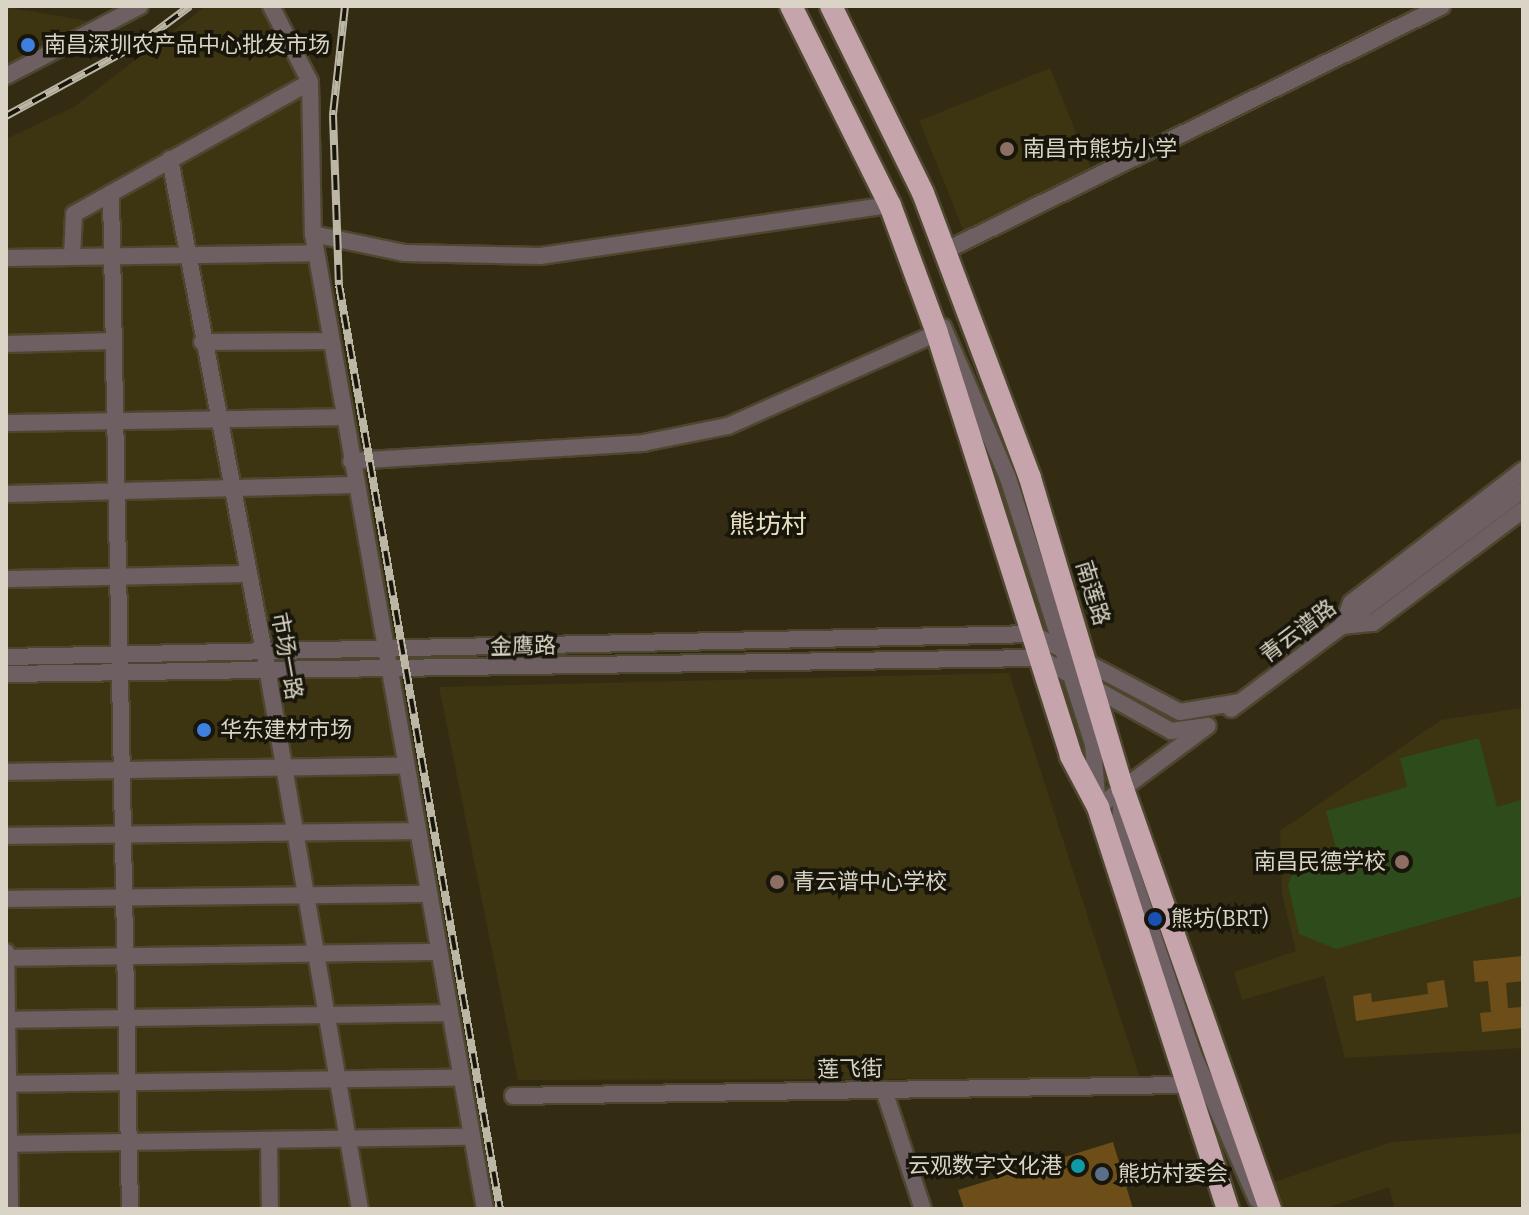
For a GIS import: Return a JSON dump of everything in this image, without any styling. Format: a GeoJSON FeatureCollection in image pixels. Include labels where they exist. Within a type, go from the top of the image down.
{"type":"FeatureCollection","features":[{"type":"Feature","properties":{"kind":"highway"},"geometry":{"type":"LineString","coordinates":[[791,6],[890,205],[937,333],[1071,756],[1098,807],[1228,1209]]}},
{"type":"Feature","properties":{"kind":"highway","name":"南莲路"},"geometry":{"type":"LineString","coordinates":[[831,6],[945,251],[1030,478],[1080,670],[1096,689],[1123,789],[1270,1209]]}},
{"type":"Feature","properties":{"kind":"street"},"geometry":{"type":"LineString","coordinates":[[6,76],[140,6]]}},
{"type":"Feature","properties":{"kind":"street"},"geometry":{"type":"LineString","coordinates":[[271,6],[310,82],[313,234],[387,671],[485,1209]]}},
{"type":"Feature","properties":{"kind":"street"},"geometry":{"type":"LineString","coordinates":[[945,251],[1442,6]]}},
{"type":"Feature","properties":{"kind":"street"},"geometry":{"type":"LineString","coordinates":[[72,257],[74,214],[310,82]]}},
{"type":"Feature","properties":{"kind":"street","name":"市场一路"},"geometry":{"type":"LineString","coordinates":[[170,159],[184,255],[268,672],[360,1209]]}},
{"type":"Feature","properties":{"kind":"street"},"geometry":{"type":"LineString","coordinates":[[111,193],[130,1209]]}},
{"type":"Feature","properties":{"kind":"street"},"geometry":{"type":"LineString","coordinates":[[313,234],[405,253],[540,256],[890,205]]}},
{"type":"Feature","properties":{"kind":"street"},"geometry":{"type":"LineString","coordinates":[[6,258],[316,253]]}},
{"type":"Feature","properties":{"kind":"street"},"geometry":{"type":"LineString","coordinates":[[910,259],[1008,478],[1065,651],[1080,670],[1093,744],[1098,807]]}},
{"type":"Feature","properties":{"kind":"street"},"geometry":{"type":"LineString","coordinates":[[351,461],[643,443],[728,426],[937,333]]}},
{"type":"Feature","properties":{"kind":"street"},"geometry":{"type":"LineString","coordinates":[[6,344],[113,341]]}},
{"type":"Feature","properties":{"kind":"street"},"geometry":{"type":"LineString","coordinates":[[202,342],[331,341]]}},
{"type":"Feature","properties":{"kind":"street"},"geometry":{"type":"LineString","coordinates":[[6,423],[343,417]]}},
{"type":"Feature","properties":{"kind":"street"},"geometry":{"type":"LineString","coordinates":[[1523,470],[1351,603],[1342,626],[1373,623],[1523,510]]}},
{"type":"Feature","properties":{"kind":"street"},"geometry":{"type":"LineString","coordinates":[[6,494],[355,485]]}},
{"type":"Feature","properties":{"kind":"street","name":"青云谱路"},"geometry":{"type":"LineString","coordinates":[[1098,807],[1523,490]]}},
{"type":"Feature","properties":{"kind":"street"},"geometry":{"type":"LineString","coordinates":[[6,579],[249,574]]}},
{"type":"Feature","properties":{"kind":"street"},"geometry":{"type":"LineString","coordinates":[[1033,634],[1065,651]]}},
{"type":"Feature","properties":{"kind":"street","name":"金鹰路"},"geometry":{"type":"LineString","coordinates":[[6,657],[119,651],[384,649],[1033,634]]}},
{"type":"Feature","properties":{"kind":"street"},"geometry":{"type":"LineString","coordinates":[[1040,658],[1080,670],[1180,712],[1240,702]]}},
{"type":"Feature","properties":{"kind":"street","name":"金鹰路"},"geometry":{"type":"LineString","coordinates":[[6,674],[387,671],[1040,658]]}},
{"type":"Feature","properties":{"kind":"street"},"geometry":{"type":"LineString","coordinates":[[1096,689],[1171,731],[1208,726]]}},
{"type":"Feature","properties":{"kind":"street"},"geometry":{"type":"LineString","coordinates":[[6,772],[404,766]]}},
{"type":"Feature","properties":{"kind":"street"},"geometry":{"type":"LineString","coordinates":[[1123,789],[1119,835],[1193,1054],[1261,1209]]}},
{"type":"Feature","properties":{"kind":"street"},"geometry":{"type":"LineString","coordinates":[[6,836],[416,831]]}},
{"type":"Feature","properties":{"kind":"street"},"geometry":{"type":"LineString","coordinates":[[6,899],[428,894]]}},
{"type":"Feature","properties":{"kind":"street"},"geometry":{"type":"LineString","coordinates":[[10,1209],[6,955],[438,952]]}},
{"type":"Feature","properties":{"kind":"street"},"geometry":{"type":"LineString","coordinates":[[6,1020],[449,1013]]}},
{"type":"Feature","properties":{"kind":"street"},"geometry":{"type":"LineString","coordinates":[[7,1084],[461,1078]]}},
{"type":"Feature","properties":{"kind":"street","name":"莲飞街"},"geometry":{"type":"LineString","coordinates":[[513,1096],[1187,1085]]}},
{"type":"Feature","properties":{"kind":"street"},"geometry":{"type":"LineString","coordinates":[[884,1090],[923,1209]]}},
{"type":"Feature","properties":{"kind":"street"},"geometry":{"type":"LineString","coordinates":[[7,1144],[472,1137]]}},
{"type":"Feature","properties":{"kind":"street"},"geometry":{"type":"LineString","coordinates":[[269,1140],[270,1209]]}},
{"type":"Feature","properties":{"kind":"shaded area","name":"华东建材市场"},"geometry":{"type":"Polygon","coordinates":[[[206,6],[261,6],[307,83],[314,251],[491,1209],[6,1209],[6,139],[74,107],[206,6]]]}},
{"type":"Feature","properties":{"kind":"shaded area","name":"南昌深圳农产品中心批发市场"},"geometry":{"type":"Polygon","coordinates":[[[6,7],[94,22],[6,68],[6,7]]]}},
{"type":"Feature","properties":{"kind":"shaded area","name":"南昌市熊坊小学"},"geometry":{"type":"Polygon","coordinates":[[[1050,68],[1095,179],[964,232],[919,121],[1050,68]]]}},
{"type":"Feature","properties":{"kind":"shaded area","name":"青云谱中心学校"},"geometry":{"type":"Polygon","coordinates":[[[1009,673],[1140,1078],[518,1080],[439,687],[1009,673]]]}},
{"type":"Feature","properties":{"kind":"shaded area","name":"南昌民德学校"},"geometry":{"type":"Polygon","coordinates":[[[1523,708],[1523,1048],[1345,1058],[1324,976],[1242,1000],[1234,972],[1296,951],[1282,894],[1280,831],[1441,720],[1523,708]]]}},
{"type":"Feature","properties":{"kind":"shaded area"},"geometry":{"type":"Polygon","coordinates":[[[1523,1133],[1523,1209],[1395,1209],[1389,1187],[1323,1209],[1282,1209],[1271,1183],[1392,1142],[1523,1133]]]}},
{"type":"Feature","properties":{"kind":"green space"},"geometry":{"type":"Polygon","coordinates":[[[1479,738],[1497,807],[1523,799],[1523,896],[1336,949],[1299,934],[1288,885],[1295,868],[1337,852],[1326,811],[1407,787],[1400,758],[1479,738]]]}},
{"type":"Feature","properties":{"kind":"building"},"geometry":{"type":"Polygon","coordinates":[[[1523,956],[1523,981],[1506,983],[1508,1008],[1523,1007],[1523,1028],[1482,1032],[1480,1013],[1491,1012],[1488,981],[1475,982],[1473,961],[1523,956]]]}},
{"type":"Feature","properties":{"kind":"building"},"geometry":{"type":"Polygon","coordinates":[[[1444,980],[1448,1007],[1356,1021],[1353,996],[1371,993],[1372,1002],[1428,994],[1427,983],[1444,980]]]}},
{"type":"Feature","properties":{"kind":"building","name":"云观数字文化港"},"geometry":{"type":"Polygon","coordinates":[[[1113,1142],[1133,1209],[964,1209],[958,1190],[1113,1142]]]}},
{"type":"Feature","properties":{"kind":"railway"},"geometry":{"type":"LineString","coordinates":[[6,116],[142,42],[190,6]]}},
{"type":"Feature","properties":{"kind":"railway"},"geometry":{"type":"LineString","coordinates":[[345,6],[333,115],[339,285],[500,1209]]}},
{"type":"Feature","properties":{"kind":"place","name":"南昌深圳农产品中心批发市场"},"geometry":{"type":"Point","coordinates":[28,45]}},
{"type":"Feature","properties":{"kind":"place","name":"南昌市熊坊小学"},"geometry":{"type":"Point","coordinates":[1007,149]}},
{"type":"Feature","properties":{"kind":"place","name":"华东建材市场"},"geometry":{"type":"Point","coordinates":[204,730]}},
{"type":"Feature","properties":{"kind":"place","name":"南昌民德学校"},"geometry":{"type":"Point","coordinates":[1402,862]}},
{"type":"Feature","properties":{"kind":"place","name":"青云谱中心学校"},"geometry":{"type":"Point","coordinates":[777,882]}},
{"type":"Feature","properties":{"kind":"place","name":"熊坊(BRT)"},"geometry":{"type":"Point","coordinates":[1155,919]}},
{"type":"Feature","properties":{"kind":"place","name":"云观数字文化港"},"geometry":{"type":"Point","coordinates":[1078,1166]}},
{"type":"Feature","properties":{"kind":"place","name":"熊坊村委会"},"geometry":{"type":"Point","coordinates":[1102,1174]}},
{"type":"Feature","properties":{"kind":"district","name":"熊坊村"},"geometry":{"type":"Point","coordinates":[768,525]}}]}
